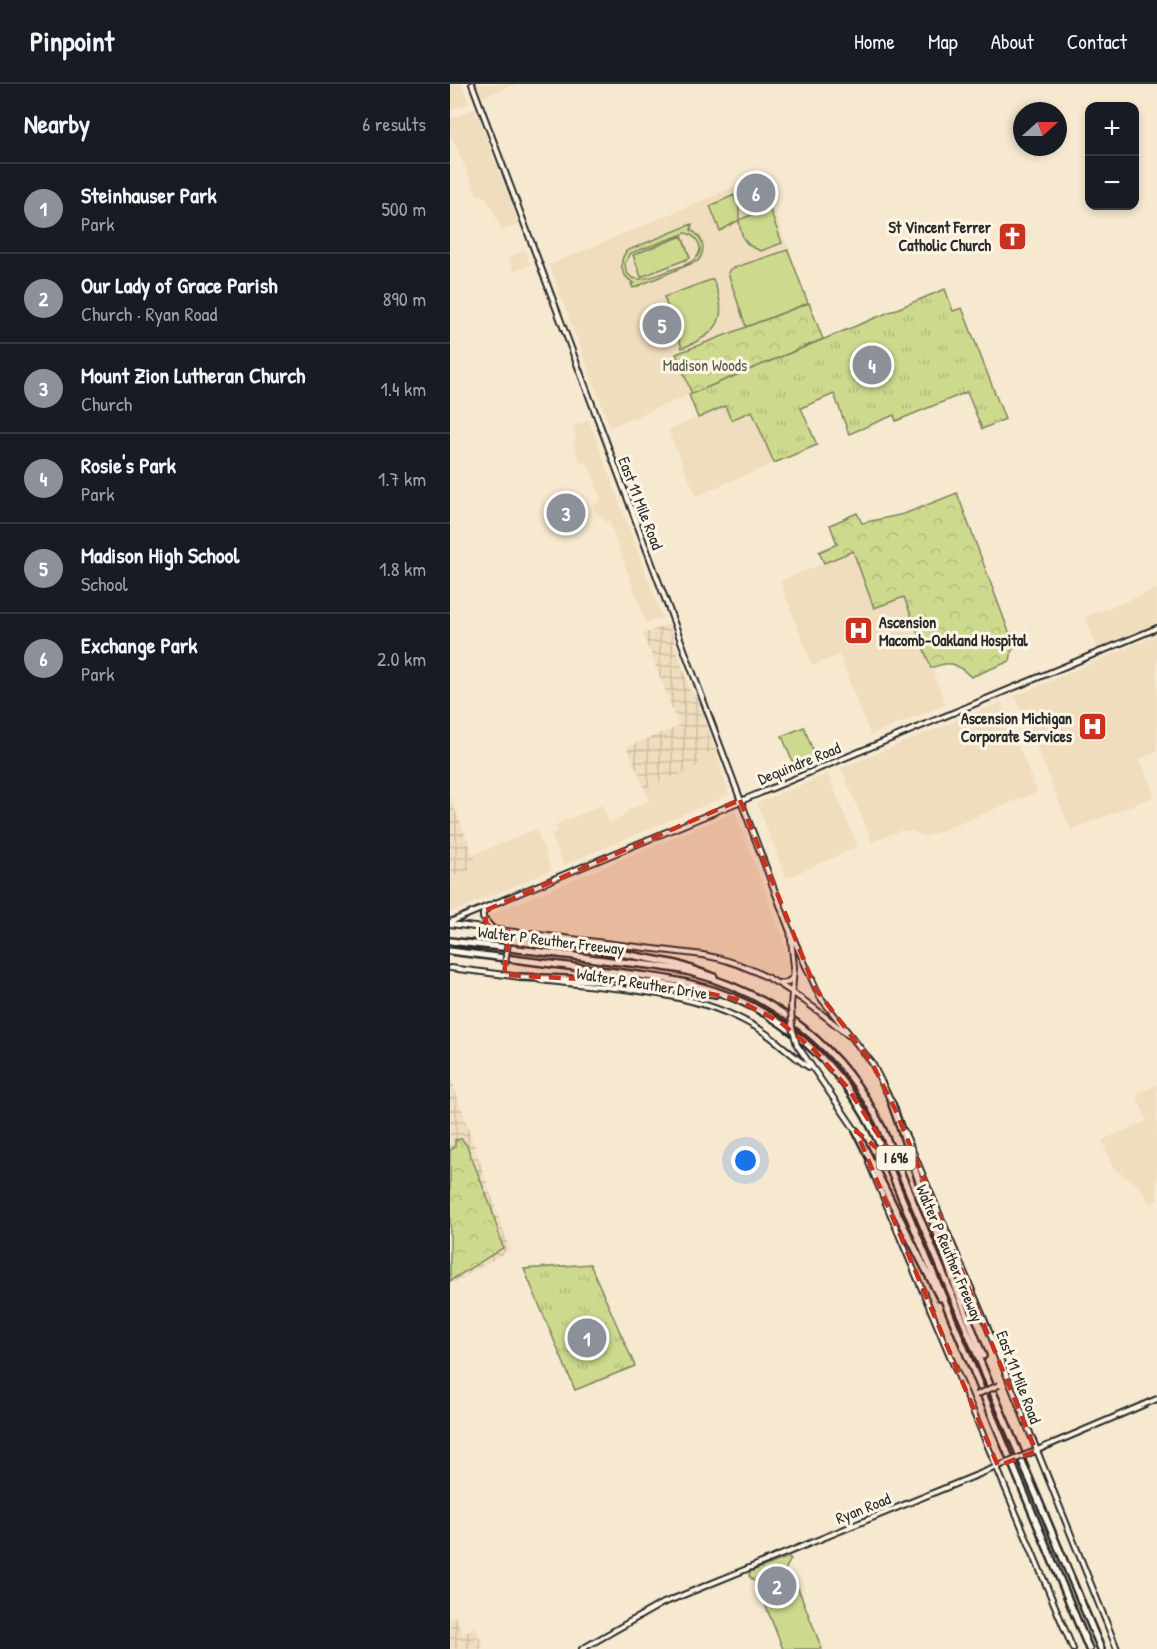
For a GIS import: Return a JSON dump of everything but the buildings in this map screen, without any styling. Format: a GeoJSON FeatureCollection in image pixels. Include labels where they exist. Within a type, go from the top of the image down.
{"type":"FeatureCollection","features":[{"type":"Feature","properties":{"kind":"highway"},"geometry":{"type":"LineString","coordinates":[[532,933],[542,938],[677,964],[708,973],[721,981]]}},
{"type":"Feature","properties":{"kind":"highway","name":"Walter P Reuther Freeway"},"geometry":{"type":"LineString","coordinates":[[450,941],[668,968],[721,981],[768,1004],[802,1026],[835,1058],[857,1085],[882,1128],[1101,1649]]}},
{"type":"Feature","properties":{"kind":"highway","name":"Walter P Reuther Freeway"},"geometry":{"type":"LineString","coordinates":[[450,951],[672,980],[736,999],[761,1011],[796,1034],[824,1059],[852,1094],[874,1132],[1089,1649]]}},
{"type":"Feature","properties":{"kind":"highway"},"geometry":{"type":"LineString","coordinates":[[520,977],[658,983],[736,999]]}},
{"type":"Feature","properties":{"kind":"highway"},"geometry":{"type":"LineString","coordinates":[[892,1104],[990,1381]]}},
{"type":"Feature","properties":{"kind":"highway"},"geometry":{"type":"LineString","coordinates":[[856,1131],[963,1346]]}},
{"type":"Feature","properties":{"kind":"main road","name":"East 11 Mile Road"},"geometry":{"type":"LineString","coordinates":[[472,84],[789,929],[817,992],[872,1063],[892,1104],[1117,1649]]}},
{"type":"Feature","properties":{"kind":"main road","name":"Dequindre Road"},"geometry":{"type":"LineString","coordinates":[[450,923],[740,800],[1157,628]]}},
{"type":"Feature","properties":{"kind":"main road"},"geometry":{"type":"LineString","coordinates":[[491,905],[482,917],[486,924],[494,930]]}},
{"type":"Feature","properties":{"kind":"main road","name":"Walter P Reuther Drive"},"geometry":{"type":"LineString","coordinates":[[450,923],[717,957],[747,967],[777,983],[851,1037]]}},
{"type":"Feature","properties":{"kind":"main road","name":"East 11 Mile Road"},"geometry":{"type":"LineString","coordinates":[[789,929],[794,978],[791,1006],[792,1027],[797,1045],[812,1069],[838,1100],[856,1131],[1073,1649]]}},
{"type":"Feature","properties":{"kind":"main road"},"geometry":{"type":"LineString","coordinates":[[504,975],[509,932]]}},
{"type":"Feature","properties":{"kind":"main road","name":"Walter P Reuther Drive"},"geometry":{"type":"LineString","coordinates":[[450,968],[667,996],[705,1005],[754,1026],[812,1069]]}},
{"type":"Feature","properties":{"kind":"main road"},"geometry":{"type":"LineString","coordinates":[[777,983],[786,983],[794,978]]}},
{"type":"Feature","properties":{"kind":"main road"},"geometry":{"type":"LineString","coordinates":[[791,1006],[802,1000]]}},
{"type":"Feature","properties":{"kind":"main road"},"geometry":{"type":"LineString","coordinates":[[971,1404],[976,1395],[1008,1381]]}},
{"type":"Feature","properties":{"kind":"main road","name":"Ryan Road"},"geometry":{"type":"LineString","coordinates":[[582,1649],[661,1604],[1036,1451],[1157,1399]]}},
{"type":"Feature","properties":{"kind":"highlighted area"},"geometry":{"type":"Polygon","coordinates":[[[740,800],[815,988],[872,1063],[895,1109],[1036,1451],[998,1466],[856,1131],[884,1154],[888,1150],[847,1087],[814,1050],[780,1022],[736,999],[658,983],[504,975],[509,932],[487,925],[484,911],[740,800]]]}},
{"type":"Feature","properties":{"kind":"shaded area"},"geometry":{"type":"Polygon","coordinates":[[[450,84],[462,84],[469,103],[450,111],[450,84]]]}},
{"type":"Feature","properties":{"kind":"shaded area"},"geometry":{"type":"Polygon","coordinates":[[[477,84],[518,84],[483,97],[477,84]]]}},
{"type":"Feature","properties":{"kind":"shaded area"},"geometry":{"type":"Polygon","coordinates":[[[475,108],[519,224],[502,231],[487,198],[477,194],[452,138],[450,138],[450,119],[475,108]]]}},
{"type":"Feature","properties":{"kind":"shaded area"},"geometry":{"type":"Polygon","coordinates":[[[741,184],[751,211],[771,202],[809,303],[677,354],[692,394],[610,427],[549,265],[741,184]]]}},
{"type":"Feature","properties":{"kind":"shaded area"},"geometry":{"type":"Polygon","coordinates":[[[525,250],[530,264],[514,271],[509,257],[525,250]]]}},
{"type":"Feature","properties":{"kind":"shaded area"},"geometry":{"type":"Polygon","coordinates":[[[725,406],[752,411],[774,463],[696,496],[668,430],[725,406]]]}},
{"type":"Feature","properties":{"kind":"shaded area"},"geometry":{"type":"Polygon","coordinates":[[[589,420],[662,617],[646,623],[609,521],[606,522],[592,508],[601,499],[587,462],[581,464],[574,447],[576,435],[572,427],[589,420]]]}},
{"type":"Feature","properties":{"kind":"shaded area","name":"Ascension Macomb-Oakland Hospital"},"geometry":{"type":"Polygon","coordinates":[[[853,551],[874,608],[904,596],[946,705],[870,735],[839,655],[812,666],[780,581],[853,551]]]}},
{"type":"Feature","properties":{"kind":"shaded area"},"geometry":{"type":"Polygon","coordinates":[[[1157,589],[1157,623],[1097,648],[1085,617],[1157,589]]]}},
{"type":"Feature","properties":{"kind":"shaded area"},"geometry":{"type":"Polygon","coordinates":[[[669,624],[691,694],[695,694],[716,750],[697,757],[700,764],[687,772],[644,788],[627,747],[679,726],[643,634],[669,624]]]}},
{"type":"Feature","properties":{"kind":"shaded area","name":"Ascension Michigan Corporate Services"},"geometry":{"type":"Polygon","coordinates":[[[1157,635],[1157,752],[1140,759],[1155,796],[1071,830],[1015,696],[1157,635]]]}},
{"type":"Feature","properties":{"kind":"shaded area"},"geometry":{"type":"Polygon","coordinates":[[[1001,702],[1037,792],[925,837],[910,831],[899,831],[872,842],[841,768],[1001,702]]]}},
{"type":"Feature","properties":{"kind":"shaded area"},"geometry":{"type":"Polygon","coordinates":[[[716,750],[729,795],[564,865],[551,834],[558,831],[555,825],[602,805],[609,823],[622,817],[628,810],[649,801],[644,788],[686,772],[697,757],[716,750]]]}},
{"type":"Feature","properties":{"kind":"shaded area"},"geometry":{"type":"Polygon","coordinates":[[[828,774],[858,847],[786,878],[757,803],[828,774]]]}},
{"type":"Feature","properties":{"kind":"shaded area"},"geometry":{"type":"Polygon","coordinates":[[[450,797],[478,866],[450,878],[450,797]]]}},
{"type":"Feature","properties":{"kind":"shaded area"},"geometry":{"type":"Polygon","coordinates":[[[735,812],[783,938],[790,970],[789,979],[785,982],[779,982],[747,965],[713,955],[498,927],[489,924],[484,917],[735,812]]]}},
{"type":"Feature","properties":{"kind":"shaded area"},"geometry":{"type":"Polygon","coordinates":[[[536,829],[552,870],[450,913],[450,878],[478,866],[473,855],[536,829]]]}},
{"type":"Feature","properties":{"kind":"shaded area"},"geometry":{"type":"Polygon","coordinates":[[[450,1075],[510,1250],[450,1285],[450,1075]]]}},
{"type":"Feature","properties":{"kind":"shaded area"},"geometry":{"type":"Polygon","coordinates":[[[1157,1085],[1157,1200],[1149,1203],[1141,1188],[1112,1167],[1102,1140],[1147,1121],[1136,1094],[1157,1085]]]}},
{"type":"Feature","properties":{"kind":"shaded area"},"geometry":{"type":"Polygon","coordinates":[[[455,1615],[463,1634],[475,1626],[484,1649],[450,1649],[450,1618],[455,1615]]]}},
{"type":"Feature","properties":{"kind":"green space"},"geometry":{"type":"Polygon","coordinates":[[[761,175],[771,202],[751,211],[741,184],[761,175]]]}},
{"type":"Feature","properties":{"kind":"green space"},"geometry":{"type":"Polygon","coordinates":[[[734,195],[739,207],[739,220],[720,231],[710,206],[734,195]]]}},
{"type":"Feature","properties":{"kind":"green space"},"geometry":{"type":"Polygon","coordinates":[[[766,209],[770,210],[782,243],[761,251],[755,249],[744,240],[739,220],[766,209]]]}},
{"type":"Feature","properties":{"kind":"green space"},"geometry":{"type":"Polygon","coordinates":[[[692,224],[691,230],[701,240],[703,248],[698,261],[633,288],[631,284],[634,283],[626,277],[622,269],[622,260],[626,251],[692,224]],[[686,233],[631,253],[625,263],[630,276],[636,279],[649,278],[691,262],[699,254],[700,246],[686,233]]]}},
{"type":"Feature","properties":{"kind":"green space"},"geometry":{"type":"Polygon","coordinates":[[[682,236],[690,258],[641,277],[633,255],[682,236]]]}},
{"type":"Feature","properties":{"kind":"green space"},"geometry":{"type":"Polygon","coordinates":[[[788,250],[808,303],[746,327],[728,273],[730,269],[788,250]]]}},
{"type":"Feature","properties":{"kind":"green space"},"geometry":{"type":"Polygon","coordinates":[[[713,279],[720,304],[721,314],[718,322],[706,336],[682,348],[664,297],[713,279]]]}},
{"type":"Feature","properties":{"kind":"green space"},"geometry":{"type":"Polygon","coordinates":[[[945,289],[953,311],[962,308],[1005,419],[982,429],[967,392],[896,421],[894,415],[849,434],[834,394],[801,408],[817,445],[774,463],[752,411],[731,420],[725,406],[698,418],[689,395],[945,289]]]}},
{"type":"Feature","properties":{"kind":"green space","name":"Madison Woods"},"geometry":{"type":"Polygon","coordinates":[[[809,303],[823,339],[692,394],[676,354],[809,303]]]}},
{"type":"Feature","properties":{"kind":"green space"},"geometry":{"type":"Polygon","coordinates":[[[957,493],[1015,648],[1012,649],[1010,661],[971,677],[953,664],[931,668],[904,597],[874,608],[853,551],[824,563],[819,552],[837,544],[830,525],[857,513],[862,523],[904,514],[957,493]]]}},
{"type":"Feature","properties":{"kind":"green space"},"geometry":{"type":"Polygon","coordinates":[[[804,727],[816,759],[795,768],[782,736],[804,727]]]}},
{"type":"Feature","properties":{"kind":"green space"},"geometry":{"type":"Polygon","coordinates":[[[462,1139],[467,1146],[491,1207],[503,1248],[450,1281],[450,1150],[455,1147],[455,1140],[462,1139]]]}},
{"type":"Feature","properties":{"kind":"green space"},"geometry":{"type":"Polygon","coordinates":[[[590,1264],[635,1366],[575,1390],[524,1269],[590,1264]]]}},
{"type":"Feature","properties":{"kind":"green space"},"geometry":{"type":"Polygon","coordinates":[[[789,1557],[791,1559],[784,1572],[796,1583],[822,1649],[783,1649],[757,1584],[749,1576],[750,1572],[789,1557]]]}},
{"type":"Feature","properties":{"kind":"place","name":"Exchange Park"},"geometry":{"type":"Point","coordinates":[756,193]}},
{"type":"Feature","properties":{"kind":"place","name":"St Vincent Ferrer Catholic Church"},"geometry":{"type":"Point","coordinates":[1012,236]}},
{"type":"Feature","properties":{"kind":"place","name":"Madison High School"},"geometry":{"type":"Point","coordinates":[662,325]}},
{"type":"Feature","properties":{"kind":"place","name":"Rosie's Park"},"geometry":{"type":"Point","coordinates":[872,365]}},
{"type":"Feature","properties":{"kind":"place","name":"Mount Zion Lutheran Church"},"geometry":{"type":"Point","coordinates":[566,513]}},
{"type":"Feature","properties":{"kind":"place","name":"Ascension Macomb-Oakland Hospital"},"geometry":{"type":"Point","coordinates":[858,631]}},
{"type":"Feature","properties":{"kind":"place","name":"Ascension Michigan Corporate Services"},"geometry":{"type":"Point","coordinates":[1093,727]}},
{"type":"Feature","properties":{"kind":"place","name":"Steinhauser Park"},"geometry":{"type":"Point","coordinates":[587,1338]}},
{"type":"Feature","properties":{"kind":"place","name":"Our Lady of Grace Parish"},"geometry":{"type":"Point","coordinates":[777,1586]}}]}
